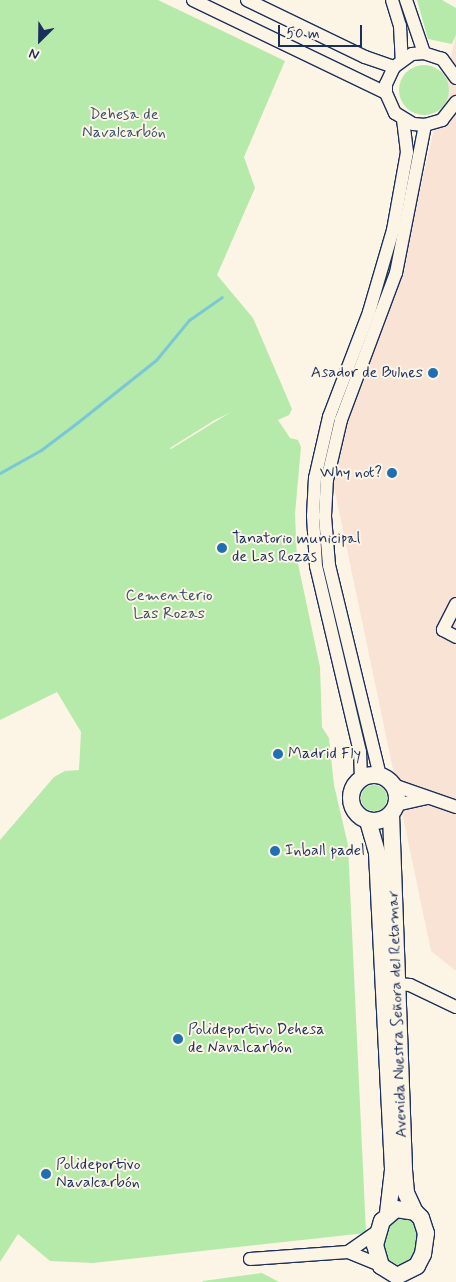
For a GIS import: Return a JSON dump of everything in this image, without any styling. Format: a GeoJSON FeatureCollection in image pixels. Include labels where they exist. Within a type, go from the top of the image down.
{"type":"FeatureCollection","features":[{"type":"Feature","properties":{"kind":"street"},"geometry":{"type":"LineString","coordinates":[[193,0],[386,94]]}},
{"type":"Feature","properties":{"kind":"street"},"geometry":{"type":"LineString","coordinates":[[247,0],[365,57],[398,63],[424,53],[442,59],[456,55]]}},
{"type":"Feature","properties":{"kind":"street"},"geometry":{"type":"LineString","coordinates":[[392,0],[400,26],[398,63],[386,84],[386,94],[392,108],[403,120],[425,125],[442,120],[456,124]]}},
{"type":"Feature","properties":{"kind":"street"},"geometry":{"type":"LineString","coordinates":[[406,0],[424,53]]}},
{"type":"Feature","properties":{"kind":"street"},"geometry":{"type":"LineString","coordinates":[[442,59],[456,78]]}},
{"type":"Feature","properties":{"kind":"street"},"geometry":{"type":"LineString","coordinates":[[442,120],[456,102]]}},
{"type":"Feature","properties":{"kind":"street"},"geometry":{"type":"LineString","coordinates":[[403,120],[407,152],[393,230],[369,312],[329,416],[315,488],[316,566],[360,752],[361,779],[353,787],[350,800],[356,813],[368,821],[376,821],[393,810],[427,798]]}},
{"type":"Feature","properties":{"kind":"street"},"geometry":{"type":"LineString","coordinates":[[393,810],[329,565],[326,489],[332,448],[341,420],[396,273],[425,125]]}},
{"type":"Feature","properties":{"kind":"street"},"geometry":{"type":"LineString","coordinates":[[456,604],[443,630],[456,636]]}},
{"type":"Feature","properties":{"kind":"street"},"geometry":{"type":"LineString","coordinates":[[361,779],[386,781],[427,798],[456,807]]}},
{"type":"Feature","properties":{"kind":"street","name":"Avenida Nuestra Señora del Retamar"},"geometry":{"type":"LineString","coordinates":[[393,810],[404,1170],[406,1193],[415,1212]]}},
{"type":"Feature","properties":{"kind":"street","name":"Avenida Nuestra Señora del Retamar"},"geometry":{"type":"LineString","coordinates":[[368,821],[377,853],[393,1170],[388,1214]]}},
{"type":"Feature","properties":{"kind":"street"},"geometry":{"type":"LineString","coordinates":[[398,984],[410,985],[456,1007]]}},
{"type":"Feature","properties":{"kind":"street"},"geometry":{"type":"LineString","coordinates":[[250,1259],[348,1252],[381,1265],[396,1279],[417,1266],[423,1254],[426,1233],[421,1218],[415,1212],[396,1209],[388,1214],[377,1232],[375,1245],[381,1265],[376,1282]]}},
{"type":"Feature","properties":{"kind":"street"},"geometry":{"type":"LineString","coordinates":[[348,1252],[377,1232]]}},
{"type":"Feature","properties":{"kind":"shaded area"},"geometry":{"type":"Polygon","coordinates":[[[456,35],[456,971],[431,951],[330,468],[408,241],[456,35]]]}},
{"type":"Feature","properties":{"kind":"green space"},"geometry":{"type":"Polygon","coordinates":[[[0,0],[158,0],[285,61],[244,157],[255,188],[217,275],[253,318],[292,409],[289,415],[278,420],[290,438],[298,440],[301,447],[295,514],[297,559],[320,667],[322,727],[329,738],[334,785],[348,845],[366,1233],[93,1263],[50,1261],[18,1234],[0,1262],[0,840],[54,777],[65,771],[79,770],[81,732],[57,692],[0,720],[0,0]],[[231,412],[213,421],[171,449],[231,412]]]}},
{"type":"Feature","properties":{"kind":"green space"},"geometry":{"type":"Polygon","coordinates":[[[417,0],[442,0],[456,8],[456,35],[452,44],[428,39],[417,0]]]}},
{"type":"Feature","properties":{"kind":"green space"},"geometry":{"type":"Polygon","coordinates":[[[424,65],[442,72],[449,90],[442,108],[424,115],[406,108],[399,90],[406,72],[424,65]]]}},
{"type":"Feature","properties":{"kind":"green space"},"geometry":{"type":"Polygon","coordinates":[[[374,785],[383,789],[387,798],[383,807],[374,811],[365,807],[361,798],[365,789],[374,785]]]}},
{"type":"Feature","properties":{"kind":"green space"},"geometry":{"type":"Polygon","coordinates":[[[407,1216],[414,1221],[419,1234],[418,1243],[412,1262],[401,1267],[386,1258],[384,1241],[393,1218],[407,1216]]]}},
{"type":"Feature","properties":{"kind":"green space"},"geometry":{"type":"Polygon","coordinates":[[[262,1273],[279,1282],[202,1282],[203,1281],[262,1273]]]}},
{"type":"Feature","properties":{"kind":"waterway"},"geometry":{"type":"LineString","coordinates":[[0,473],[41,450],[78,422],[156,360],[189,320],[222,297]]}},
{"type":"Feature","properties":{"kind":"place","name":"Asador de Bulnes"},"geometry":{"type":"Point","coordinates":[433,373]}},
{"type":"Feature","properties":{"kind":"place","name":"Why not?"},"geometry":{"type":"Point","coordinates":[392,473]}},
{"type":"Feature","properties":{"kind":"place","name":"Tanatorio municipal de Las Rozas"},"geometry":{"type":"Point","coordinates":[222,548]}},
{"type":"Feature","properties":{"kind":"place","name":"Madrid Fly"},"geometry":{"type":"Point","coordinates":[278,754]}},
{"type":"Feature","properties":{"kind":"place","name":"Inball padel"},"geometry":{"type":"Point","coordinates":[275,851]}},
{"type":"Feature","properties":{"kind":"place","name":"Polideportivo Dehesa de Navalcarbón"},"geometry":{"type":"Point","coordinates":[178,1039]}},
{"type":"Feature","properties":{"kind":"place","name":"Polideportivo Navalcarbón"},"geometry":{"type":"Point","coordinates":[46,1174]}},
{"type":"Feature","properties":{"kind":"park label","name":"Dehesa de Navalcarbón"},"geometry":{"type":"Point","coordinates":[124,124]}},
{"type":"Feature","properties":{"kind":"park label","name":"Cementerio Las Rozas"},"geometry":{"type":"Point","coordinates":[169,605]}}]}
